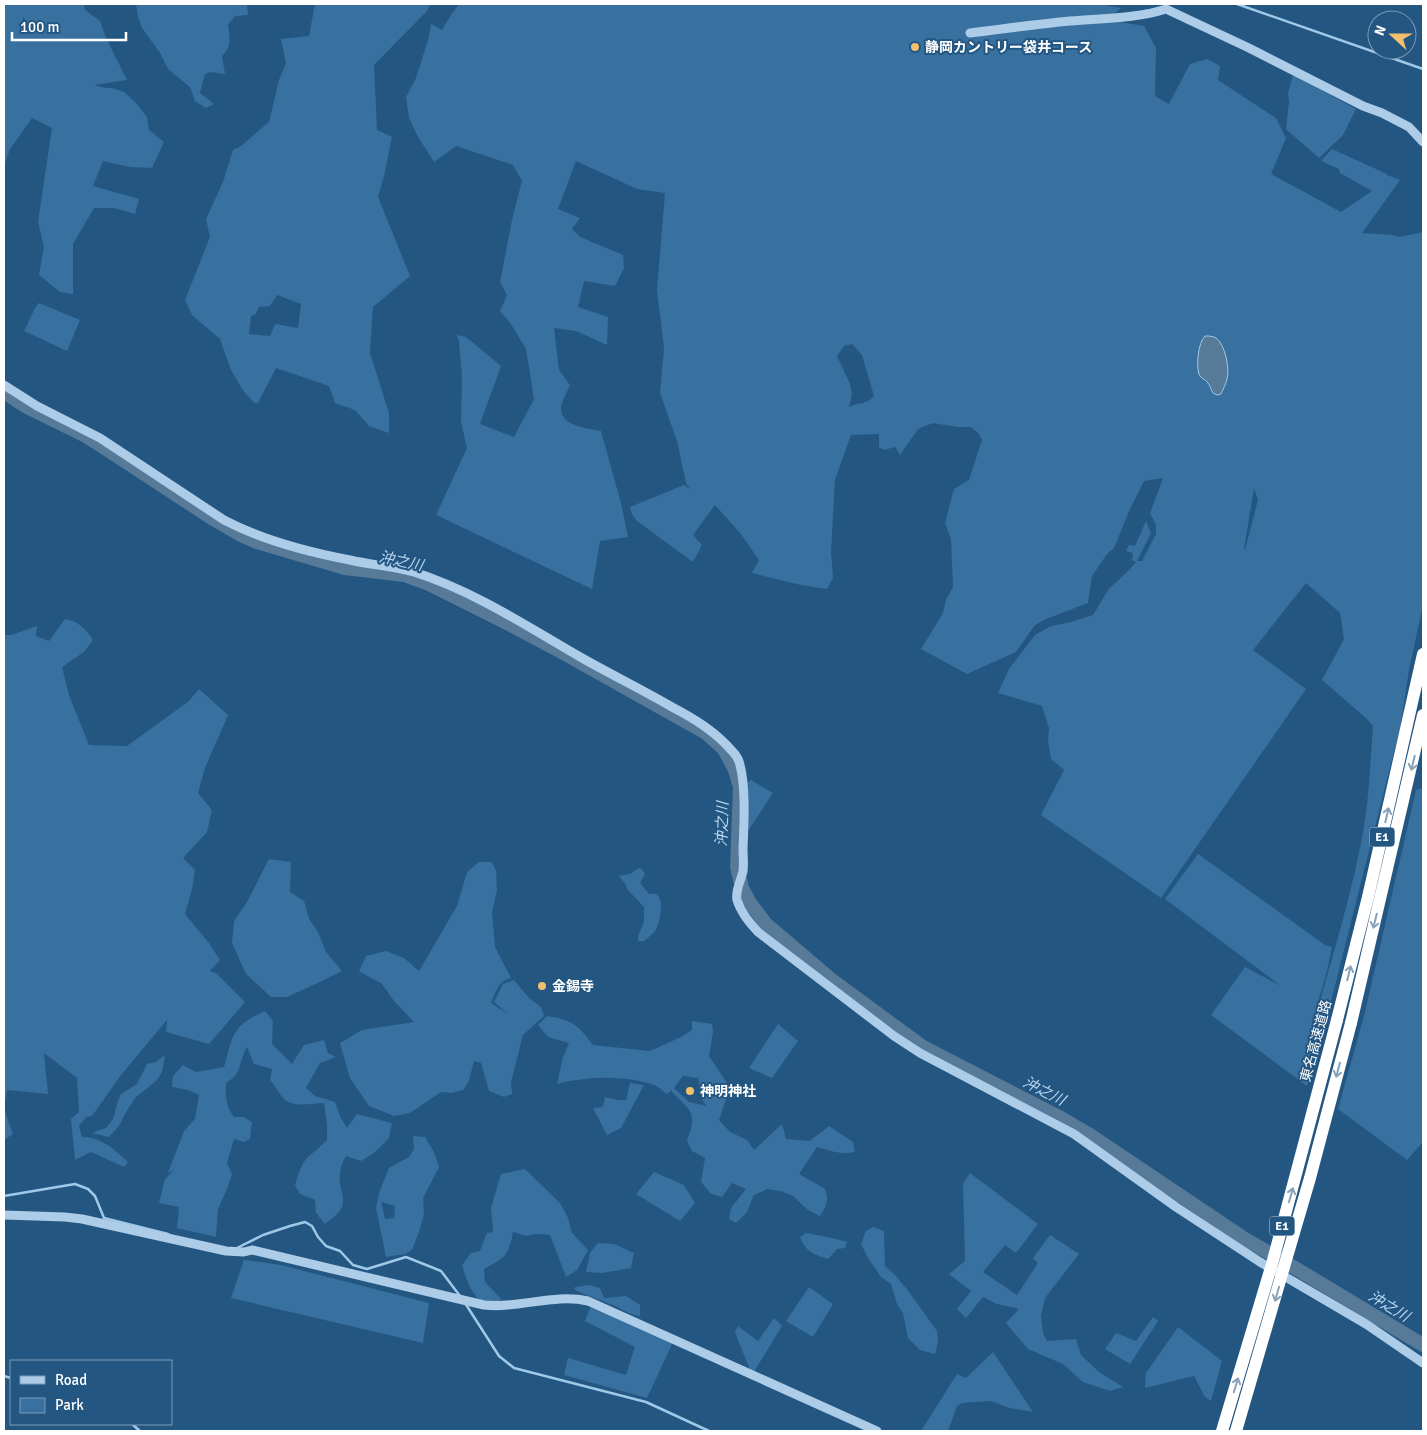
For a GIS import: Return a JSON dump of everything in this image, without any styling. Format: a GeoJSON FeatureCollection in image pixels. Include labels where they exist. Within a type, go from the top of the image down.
{"type":"FeatureCollection","features":[{"type":"Feature","properties":{"kind":"highway","name":"東名高速道路"},"geometry":{"type":"LineString","coordinates":[[1222,1431],[1274,1255],[1337,1020],[1370,888],[1423,654]]}},
{"type":"Feature","properties":{"kind":"highway","name":"東名高速道路"},"geometry":{"type":"LineString","coordinates":[[1236,1431],[1310,1178],[1351,1023],[1423,715]]}},
{"type":"Feature","properties":{"kind":"street"},"geometry":{"type":"LineString","coordinates":[[970,33],[1132,16],[1166,9],[1249,48],[1362,106],[1409,127],[1423,142]]}},
{"type":"Feature","properties":{"kind":"street"},"geometry":{"type":"LineString","coordinates":[[4,385],[37,406],[100,438],[224,520],[240,528],[259,536],[320,553],[413,572],[447,585],[484,602],[708,728],[734,753],[740,763],[743,783],[744,837],[743,870],[737,890],[737,899],[742,912],[758,932],[894,1036],[920,1053],[1074,1134],[1176,1207],[1260,1262],[1366,1324],[1423,1363]]}},
{"type":"Feature","properties":{"kind":"street"},"geometry":{"type":"LineString","coordinates":[[4,1215],[82,1219],[219,1249],[244,1252],[252,1250],[484,1305],[498,1307],[576,1298],[588,1301],[877,1431]]}},
{"type":"Feature","properties":{"kind":"green space"},"geometry":{"type":"Polygon","coordinates":[[[4,4],[84,4],[85,10],[100,21],[106,38],[127,80],[94,85],[124,92],[147,117],[149,130],[164,142],[152,168],[130,167],[103,161],[93,186],[139,199],[135,214],[114,208],[94,208],[73,244],[73,294],[60,292],[39,275],[44,247],[38,222],[52,128],[32,118],[10,149],[4,166],[4,4]]]}},
{"type":"Feature","properties":{"kind":"green space"},"geometry":{"type":"Polygon","coordinates":[[[136,4],[247,4],[248,15],[235,16],[228,25],[229,42],[222,56],[225,74],[210,72],[205,74],[200,93],[214,104],[206,108],[195,101],[190,87],[168,69],[160,53],[142,28],[136,4]]]}},
{"type":"Feature","properties":{"kind":"green space"},"geometry":{"type":"Polygon","coordinates":[[[315,4],[430,4],[427,11],[374,65],[377,130],[392,137],[378,197],[410,276],[373,307],[370,353],[389,413],[389,433],[369,426],[355,410],[335,403],[329,386],[276,368],[258,403],[254,403],[242,389],[231,370],[220,339],[192,315],[185,300],[210,237],[206,219],[223,182],[233,150],[241,146],[269,122],[279,80],[286,63],[281,39],[309,36],[315,4]],[[277,295],[270,306],[259,307],[256,314],[251,316],[249,334],[270,336],[275,324],[298,328],[301,304],[277,295]]]}},
{"type":"Feature","properties":{"kind":"green space"},"geometry":{"type":"Polygon","coordinates":[[[459,4],[1099,4],[1121,8],[1114,14],[1102,19],[1144,26],[1156,48],[1155,96],[1169,104],[1190,64],[1207,59],[1220,66],[1218,80],[1276,118],[1286,138],[1271,174],[1341,212],[1372,191],[1340,173],[1339,169],[1321,161],[1332,149],[1400,180],[1362,233],[1400,237],[1423,232],[1423,605],[1409,670],[1400,728],[1322,1037],[1314,1023],[1345,911],[1364,829],[1373,726],[1322,680],[1344,639],[1340,613],[1306,583],[1253,650],[1306,689],[1161,898],[1041,815],[1064,770],[1051,759],[1048,741],[1049,728],[1042,706],[998,693],[1009,669],[1035,635],[1051,626],[1093,615],[1108,590],[1136,562],[1132,560],[1133,553],[1126,551],[1129,545],[1135,546],[1146,521],[1151,533],[1137,561],[1142,561],[1156,534],[1156,525],[1150,513],[1163,478],[1144,481],[1114,548],[1107,554],[1092,576],[1088,603],[1035,625],[1016,652],[967,674],[921,649],[943,613],[946,600],[953,587],[951,539],[945,523],[954,489],[969,480],[982,440],[979,434],[971,427],[933,423],[918,429],[900,455],[895,447],[884,450],[879,447],[879,434],[851,435],[835,480],[831,552],[833,578],[827,589],[801,585],[752,573],[759,560],[740,533],[715,505],[693,535],[702,545],[693,562],[637,521],[630,507],[684,485],[690,489],[686,483],[677,441],[660,393],[664,348],[657,290],[665,193],[637,189],[576,161],[558,209],[580,218],[572,229],[580,237],[623,255],[624,268],[615,286],[584,281],[578,307],[608,317],[607,345],[576,331],[554,328],[559,370],[570,385],[561,407],[562,414],[570,423],[601,431],[621,503],[628,537],[600,541],[592,589],[436,515],[467,448],[461,422],[462,377],[457,335],[466,337],[501,366],[480,424],[514,437],[534,399],[526,349],[511,324],[500,311],[507,295],[500,282],[522,181],[513,165],[456,146],[434,162],[409,118],[406,97],[416,78],[431,24],[442,30],[459,4]],[[852,344],[844,346],[837,356],[850,384],[852,394],[849,407],[870,400],[874,396],[862,355],[852,344]],[[1254,488],[1244,549],[1245,550],[1258,500],[1254,488]]]}},
{"type":"Feature","properties":{"kind":"green space"},"geometry":{"type":"Polygon","coordinates":[[[1293,75],[1356,109],[1343,135],[1319,158],[1286,129],[1288,93],[1293,75]]]}},
{"type":"Feature","properties":{"kind":"green space"},"geometry":{"type":"Polygon","coordinates":[[[39,303],[80,320],[67,351],[24,331],[39,303]]]}},
{"type":"Feature","properties":{"kind":"green space"},"geometry":{"type":"Polygon","coordinates":[[[65,619],[81,626],[93,640],[84,652],[62,667],[69,695],[89,745],[127,746],[189,701],[199,689],[228,715],[205,768],[198,793],[212,810],[207,832],[183,858],[195,870],[185,914],[209,943],[220,960],[210,971],[216,973],[245,1002],[209,1044],[166,1032],[167,1020],[121,1075],[92,1116],[86,1117],[79,1126],[82,1137],[102,1142],[123,1157],[128,1162],[124,1167],[91,1152],[75,1160],[71,1119],[79,1112],[77,1078],[44,1053],[48,1094],[7,1090],[4,1107],[4,635],[11,635],[37,626],[36,636],[49,641],[65,619]]]}},
{"type":"Feature","properties":{"kind":"green space"},"geometry":{"type":"Polygon","coordinates":[[[751,780],[773,793],[744,837],[747,783],[751,780]]]}},
{"type":"Feature","properties":{"kind":"green space"},"geometry":{"type":"Polygon","coordinates":[[[1423,788],[1423,1142],[1407,1160],[1338,1109],[1364,1016],[1416,790],[1423,788]]]}},
{"type":"Feature","properties":{"kind":"green space"},"geometry":{"type":"Polygon","coordinates":[[[1198,854],[1325,945],[1332,947],[1312,1023],[1320,1038],[1307,1086],[1211,1015],[1245,967],[1281,986],[1165,899],[1198,854]]]}},
{"type":"Feature","properties":{"kind":"green space"},"geometry":{"type":"Polygon","coordinates":[[[269,859],[291,862],[290,892],[304,901],[309,919],[318,932],[326,952],[342,971],[287,997],[271,997],[246,974],[232,943],[234,921],[247,902],[269,859]]]}},
{"type":"Feature","properties":{"kind":"green space"},"geometry":{"type":"Polygon","coordinates":[[[479,862],[492,862],[496,871],[497,890],[492,912],[495,947],[511,978],[500,984],[491,1003],[508,1014],[494,1002],[503,984],[514,980],[529,998],[541,1007],[544,1016],[523,1035],[511,1082],[512,1094],[504,1097],[489,1091],[481,1063],[474,1061],[469,1081],[463,1090],[452,1093],[441,1092],[410,1113],[394,1116],[369,1106],[350,1078],[340,1043],[362,1030],[414,1022],[394,1001],[382,984],[359,971],[366,956],[386,951],[404,958],[419,971],[457,906],[467,872],[479,862]]]}},
{"type":"Feature","properties":{"kind":"green space"},"geometry":{"type":"Polygon","coordinates":[[[639,868],[645,874],[640,883],[649,894],[657,895],[661,902],[660,917],[656,930],[644,941],[638,941],[638,936],[644,922],[644,907],[627,889],[619,876],[630,874],[639,868]]]}},
{"type":"Feature","properties":{"kind":"green space"},"geometry":{"type":"Polygon","coordinates":[[[265,1011],[273,1021],[272,1044],[292,1064],[304,1045],[324,1040],[328,1053],[336,1057],[320,1063],[306,1088],[315,1096],[335,1102],[347,1128],[357,1114],[392,1123],[389,1138],[374,1153],[361,1161],[346,1156],[340,1176],[343,1204],[341,1210],[325,1224],[316,1213],[315,1200],[300,1194],[295,1185],[306,1159],[327,1140],[324,1103],[296,1104],[286,1101],[270,1080],[272,1069],[254,1064],[247,1047],[238,1071],[226,1083],[226,1093],[228,1105],[234,1117],[244,1117],[252,1122],[250,1139],[244,1142],[234,1139],[227,1163],[232,1174],[218,1209],[216,1237],[177,1228],[179,1207],[159,1203],[165,1179],[175,1169],[168,1173],[184,1131],[195,1119],[199,1095],[188,1090],[172,1087],[173,1076],[183,1065],[196,1072],[224,1067],[232,1039],[236,1032],[246,1021],[265,1011]]]}},
{"type":"Feature","properties":{"kind":"green space"},"geometry":{"type":"Polygon","coordinates":[[[547,1016],[563,1019],[579,1028],[593,1045],[650,1051],[692,1030],[692,1021],[712,1024],[713,1032],[709,1056],[731,1089],[719,1120],[730,1132],[747,1140],[754,1150],[782,1124],[786,1139],[810,1141],[829,1126],[853,1142],[855,1152],[841,1153],[817,1147],[799,1174],[825,1189],[827,1203],[820,1216],[808,1210],[793,1196],[781,1191],[767,1189],[754,1195],[747,1212],[736,1223],[729,1219],[731,1208],[746,1189],[732,1183],[722,1197],[711,1194],[701,1182],[705,1158],[692,1151],[687,1141],[692,1124],[691,1114],[689,1109],[672,1090],[667,1094],[654,1085],[619,1078],[580,1079],[557,1084],[563,1057],[569,1043],[548,1037],[538,1025],[547,1016]],[[683,1076],[674,1088],[689,1102],[707,1106],[703,1101],[698,1078],[683,1076]]]}},
{"type":"Feature","properties":{"kind":"green space"},"geometry":{"type":"Polygon","coordinates":[[[778,1024],[798,1041],[772,1078],[749,1068],[778,1024]]]}},
{"type":"Feature","properties":{"kind":"green space"},"geometry":{"type":"Polygon","coordinates":[[[165,1055],[162,1072],[156,1081],[135,1098],[119,1126],[109,1137],[92,1133],[106,1128],[113,1119],[121,1094],[137,1084],[147,1064],[156,1062],[165,1055]]]}},
{"type":"Feature","properties":{"kind":"green space"},"geometry":{"type":"Polygon","coordinates":[[[630,1083],[644,1085],[621,1128],[607,1135],[593,1108],[603,1107],[605,1097],[626,1100],[630,1083]]]}},
{"type":"Feature","properties":{"kind":"green space"},"geometry":{"type":"Polygon","coordinates":[[[4,1109],[13,1134],[4,1140],[4,1109]]]}},
{"type":"Feature","properties":{"kind":"green space"},"geometry":{"type":"Polygon","coordinates":[[[413,1136],[425,1137],[434,1152],[439,1167],[423,1198],[424,1214],[412,1250],[405,1254],[386,1257],[376,1208],[379,1193],[389,1168],[409,1157],[414,1149],[413,1136]],[[381,1200],[385,1219],[394,1218],[395,1206],[381,1200]]]}},
{"type":"Feature","properties":{"kind":"green space"},"geometry":{"type":"Polygon","coordinates":[[[525,1169],[560,1203],[568,1218],[572,1233],[588,1250],[577,1270],[566,1277],[550,1235],[536,1234],[526,1236],[513,1232],[510,1246],[501,1259],[484,1269],[485,1282],[501,1299],[496,1303],[484,1305],[470,1287],[462,1265],[471,1253],[480,1251],[487,1233],[493,1232],[491,1208],[501,1174],[525,1169]]]}},
{"type":"Feature","properties":{"kind":"green space"},"geometry":{"type":"Polygon","coordinates":[[[654,1172],[684,1185],[695,1203],[680,1221],[636,1194],[654,1172]]]}},
{"type":"Feature","properties":{"kind":"green space"},"geometry":{"type":"Polygon","coordinates":[[[970,1173],[1038,1224],[1016,1253],[1005,1245],[983,1272],[1017,1295],[1038,1263],[1033,1258],[1050,1235],[1079,1254],[1045,1298],[1041,1316],[1043,1333],[1047,1341],[1076,1339],[1081,1355],[1099,1372],[1123,1387],[1110,1391],[1083,1382],[1063,1364],[1028,1349],[1006,1323],[1019,1309],[997,1304],[983,1297],[966,1318],[957,1309],[971,1291],[949,1274],[965,1261],[963,1184],[970,1173]]]}},
{"type":"Feature","properties":{"kind":"green space"},"geometry":{"type":"Polygon","coordinates":[[[873,1227],[884,1231],[885,1266],[909,1292],[937,1331],[938,1342],[935,1354],[920,1350],[908,1338],[903,1313],[897,1304],[891,1284],[881,1277],[861,1244],[866,1231],[873,1227]]]}},
{"type":"Feature","properties":{"kind":"green space"},"geometry":{"type":"Polygon","coordinates":[[[806,1233],[847,1242],[845,1248],[837,1249],[828,1259],[814,1254],[805,1246],[800,1237],[806,1233]]]}},
{"type":"Feature","properties":{"kind":"green space"},"geometry":{"type":"Polygon","coordinates":[[[598,1243],[614,1244],[634,1253],[631,1268],[602,1273],[586,1272],[590,1253],[598,1243]]]}},
{"type":"Feature","properties":{"kind":"green space"},"geometry":{"type":"Polygon","coordinates":[[[244,1260],[281,1265],[429,1303],[423,1343],[231,1298],[244,1260]]]}},
{"type":"Feature","properties":{"kind":"green space"},"geometry":{"type":"Polygon","coordinates":[[[590,1285],[600,1288],[604,1298],[626,1296],[640,1305],[640,1316],[575,1290],[575,1287],[590,1285]]]}},
{"type":"Feature","properties":{"kind":"green space"},"geometry":{"type":"Polygon","coordinates":[[[809,1287],[833,1304],[813,1337],[786,1321],[809,1287]]]}},
{"type":"Feature","properties":{"kind":"green space"},"geometry":{"type":"Polygon","coordinates":[[[592,1303],[674,1340],[647,1398],[564,1375],[568,1358],[626,1375],[635,1347],[585,1321],[592,1303]]]}},
{"type":"Feature","properties":{"kind":"green space"},"geometry":{"type":"Polygon","coordinates":[[[1153,1317],[1158,1321],[1130,1364],[1105,1349],[1116,1333],[1136,1341],[1153,1317]]]}},
{"type":"Feature","properties":{"kind":"green space"},"geometry":{"type":"Polygon","coordinates":[[[774,1318],[782,1326],[752,1375],[735,1332],[738,1326],[758,1341],[774,1318]]]}},
{"type":"Feature","properties":{"kind":"green space"},"geometry":{"type":"Polygon","coordinates":[[[1178,1327],[1222,1361],[1211,1401],[1205,1397],[1194,1376],[1145,1388],[1146,1373],[1178,1327]]]}},
{"type":"Feature","properties":{"kind":"green space"},"geometry":{"type":"Polygon","coordinates":[[[993,1352],[1033,1412],[1010,1408],[991,1401],[962,1403],[957,1406],[948,1431],[921,1431],[957,1374],[966,1378],[993,1352]]]}},
{"type":"Feature","properties":{"kind":"shaded area"},"geometry":{"type":"Polygon","coordinates":[[[1205,336],[1214,337],[1219,341],[1226,357],[1228,375],[1221,394],[1217,395],[1213,393],[1209,384],[1200,376],[1198,370],[1199,349],[1205,336]]]}},
{"type":"Feature","properties":{"kind":"waterway"},"geometry":{"type":"LineString","coordinates":[[1237,4],[1423,69]]}},
{"type":"Feature","properties":{"kind":"waterway","name":"沖之川"},"geometry":{"type":"LineString","coordinates":[[4,392],[25,406],[86,436],[239,534],[257,542],[345,568],[404,575],[429,584],[558,650],[706,733],[724,749],[735,770],[740,787],[737,867],[742,888],[750,903],[766,924],[833,981],[923,1047],[1061,1118],[1090,1135],[1245,1239],[1423,1345]]}},
{"type":"Feature","properties":{"kind":"waterway"},"geometry":{"type":"LineString","coordinates":[[4,1196],[75,1184],[88,1189],[95,1196],[104,1218],[168,1234]]}},
{"type":"Feature","properties":{"kind":"waterway"},"geometry":{"type":"LineString","coordinates":[[237,1248],[263,1235],[305,1222],[312,1226],[326,1246],[340,1251],[353,1265],[367,1269],[406,1257],[441,1271],[460,1296]]}},
{"type":"Feature","properties":{"kind":"waterway"},"geometry":{"type":"LineString","coordinates":[[465,1303],[499,1356],[514,1368],[646,1402],[709,1431]]}},
{"type":"Feature","properties":{"kind":"waterway"},"geometry":{"type":"LineString","coordinates":[[4,1376],[10,1378]]}},
{"type":"Feature","properties":{"kind":"waterway"},"geometry":{"type":"LineString","coordinates":[[133,1425],[140,1431]]}},
{"type":"Feature","properties":{"kind":"place","name":"静岡カントリー袋井コース"},"geometry":{"type":"Point","coordinates":[915,47]}},
{"type":"Feature","properties":{"kind":"place","name":"金錫寺"},"geometry":{"type":"Point","coordinates":[542,986]}},
{"type":"Feature","properties":{"kind":"place","name":"神明神社"},"geometry":{"type":"Point","coordinates":[690,1091]}}]}
